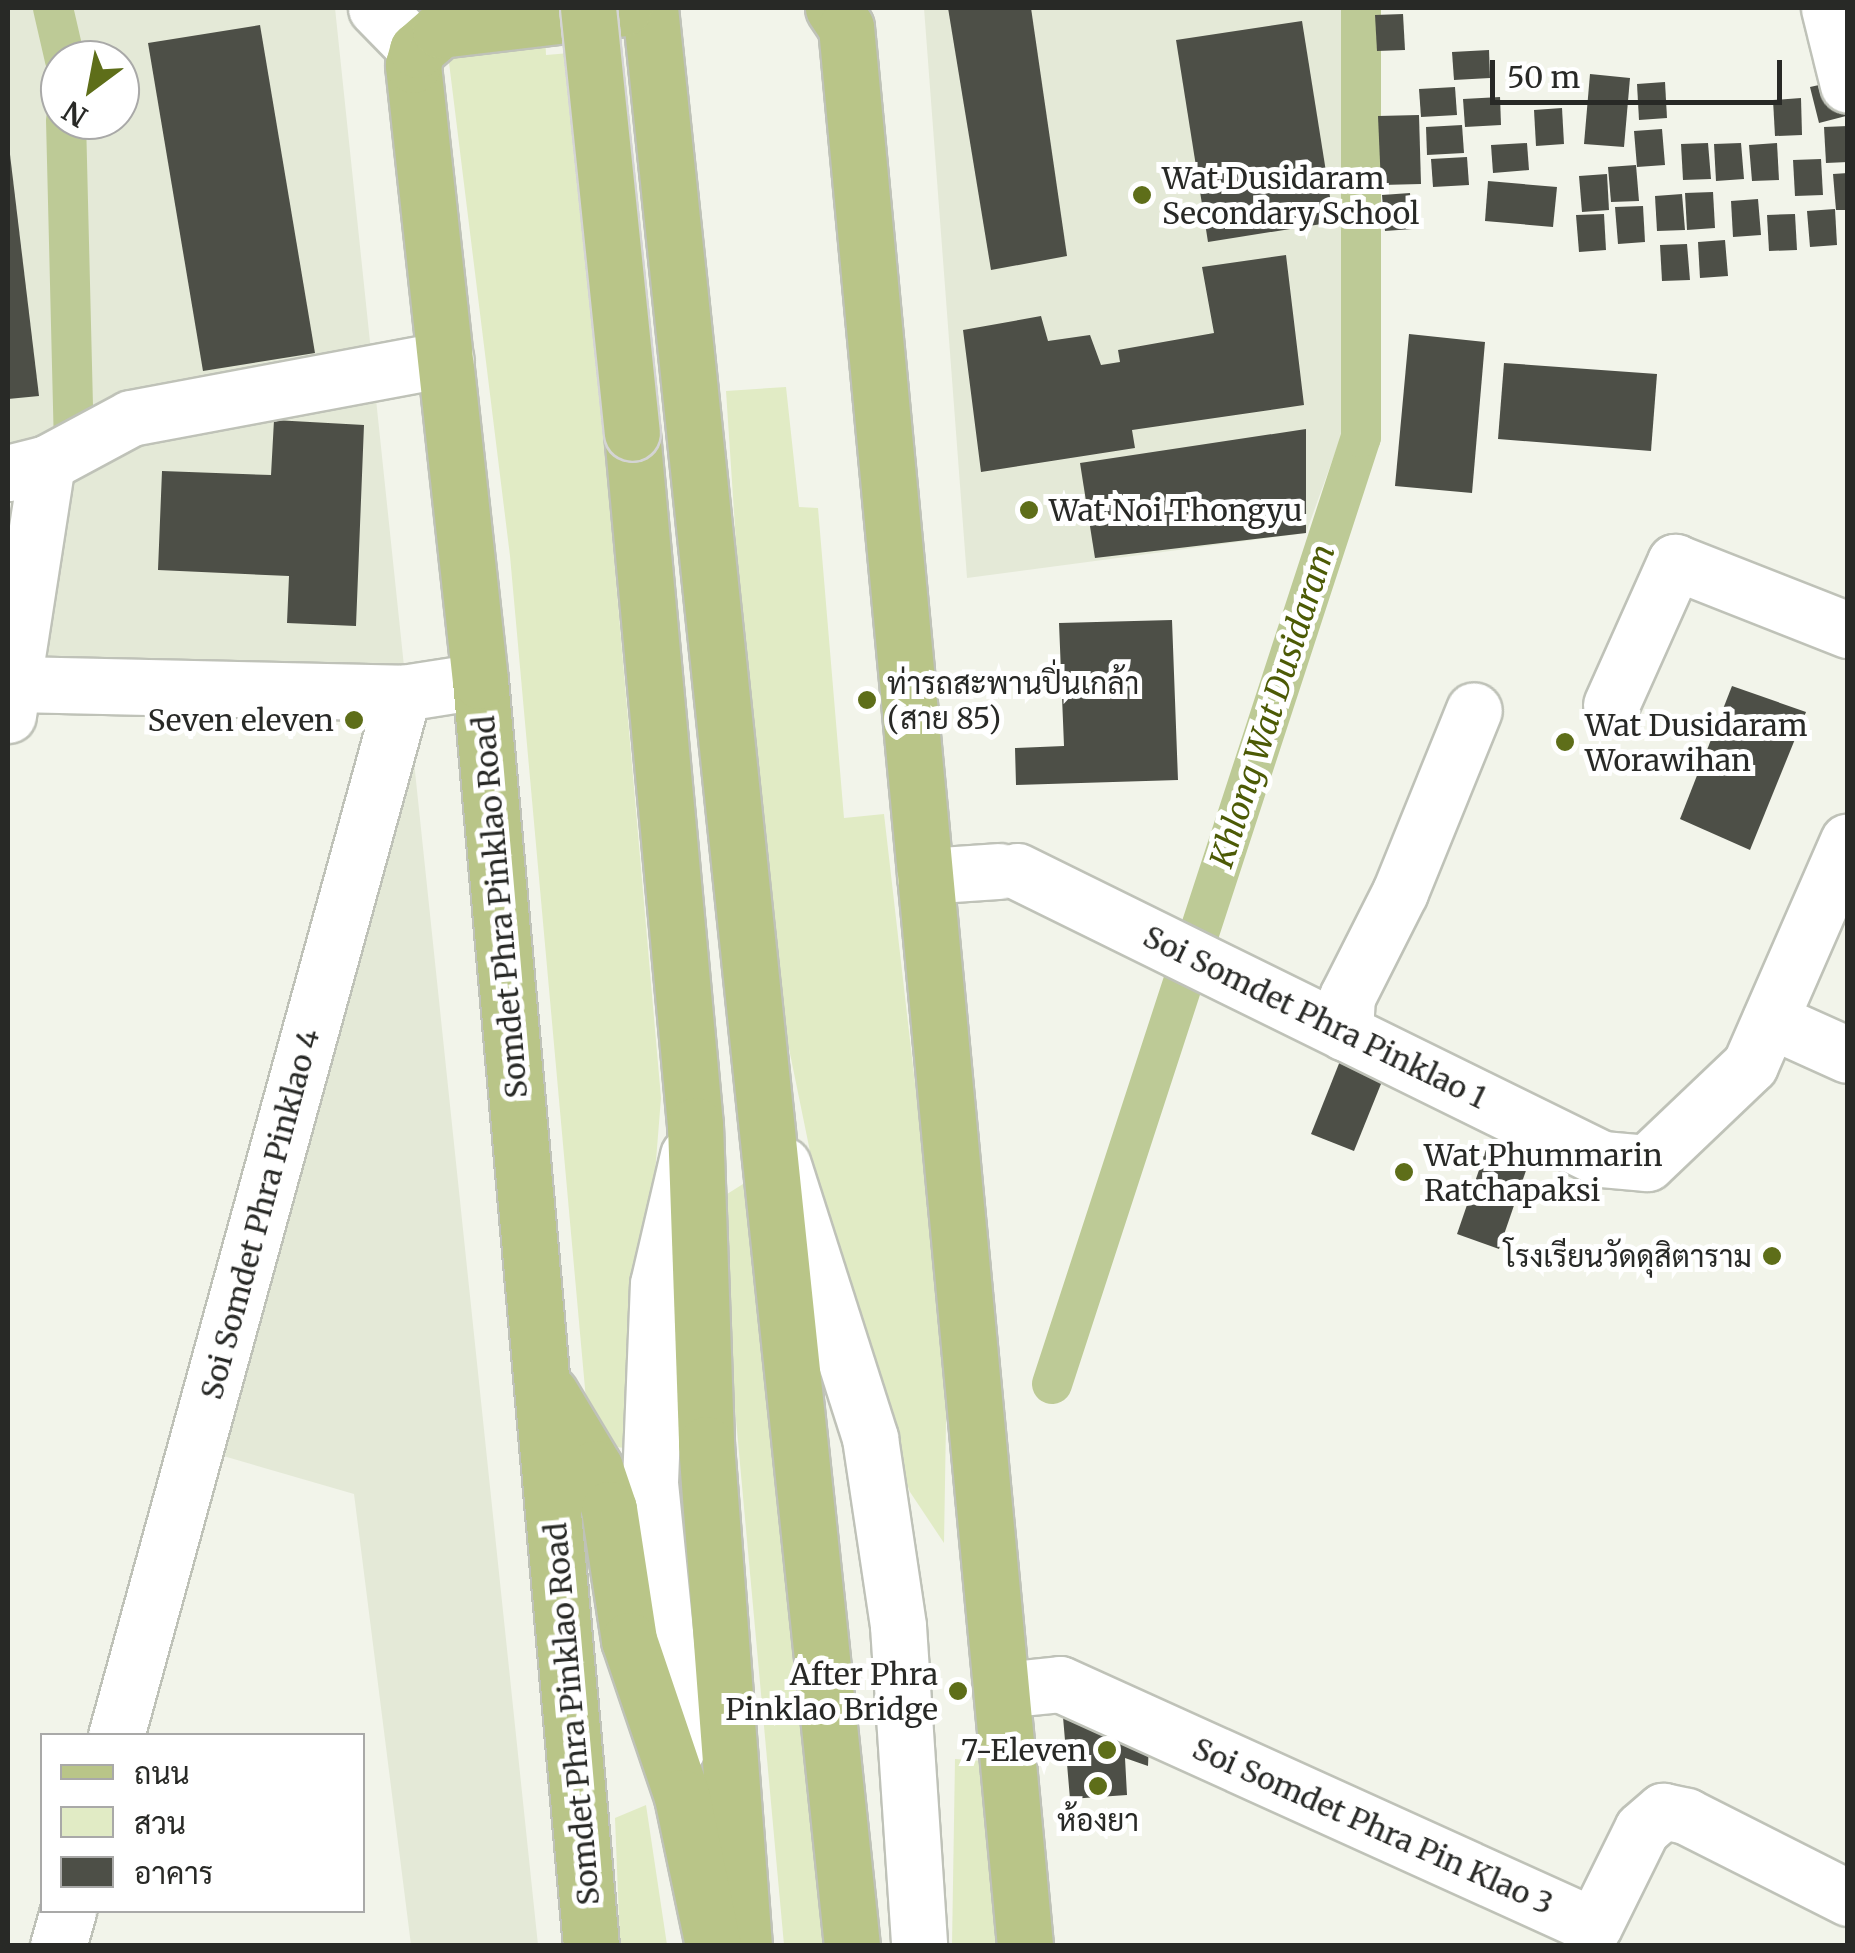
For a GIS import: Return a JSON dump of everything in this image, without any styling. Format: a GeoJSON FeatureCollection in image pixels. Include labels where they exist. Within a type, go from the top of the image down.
{"type":"FeatureCollection","features":[{"type":"Feature","properties":{"kind":"main road"},"geometry":{"type":"LineString","coordinates":[[588,8],[632,433],[695,1125],[706,1444],[744,1946]]}},
{"type":"Feature","properties":{"kind":"main road"},"geometry":{"type":"LineString","coordinates":[[416,50],[440,30],[624,8]]}},
{"type":"Feature","properties":{"kind":"main road"},"geometry":{"type":"LineString","coordinates":[[650,8],[852,1946]]}},
{"type":"Feature","properties":{"kind":"main road"},"geometry":{"type":"LineString","coordinates":[[849,14],[1026,1946]]}},
{"type":"Feature","properties":{"kind":"main road","name":"Somdet Phra Pinklao Road"},"geometry":{"type":"LineString","coordinates":[[416,50],[413,85],[480,681],[591,1946]]}},
{"type":"Feature","properties":{"kind":"main road"},"geometry":{"type":"LineString","coordinates":[[542,1383],[595,1468],[608,1509],[629,1640],[682,1797],[713,1946]]}},
{"type":"Feature","properties":{"kind":"street"},"geometry":{"type":"LineString","coordinates":[[376,8],[416,50]]}},
{"type":"Feature","properties":{"kind":"street"},"geometry":{"type":"LineString","coordinates":[[1830,8],[1848,85]]}},
{"type":"Feature","properties":{"kind":"street"},"geometry":{"type":"LineString","coordinates":[[446,359],[131,418],[27,468],[11,700],[403,693],[480,681]]}},
{"type":"Feature","properties":{"kind":"street"},"geometry":{"type":"LineString","coordinates":[[1611,705],[1675,562],[1848,630]]}},
{"type":"Feature","properties":{"kind":"street","name":"Soi Somdet Phra Pinklao 4"},"geometry":{"type":"LineString","coordinates":[[117,1733],[403,693]]}},
{"type":"Feature","properties":{"kind":"street"},"geometry":{"type":"LineString","coordinates":[[1345,1033],[1348,997],[1400,892],[1474,710]]}},
{"type":"Feature","properties":{"kind":"street","name":"Soi Somdet Phra Pinklao 1"},"geometry":{"type":"LineString","coordinates":[[925,876],[1008,871],[1197,958],[1602,1159],[1647,1164],[1750,1064],[1835,904],[1848,841]]}},
{"type":"Feature","properties":{"kind":"street"},"geometry":{"type":"LineString","coordinates":[[1770,1020],[1848,1056]]}},
{"type":"Feature","properties":{"kind":"street"},"geometry":{"type":"LineString","coordinates":[[760,1091],[920,1606],[944,1865],[940,1946]]}},
{"type":"Feature","properties":{"kind":"street"},"geometry":{"type":"LineString","coordinates":[[682,1797],[650,1482],[658,1284],[695,1125]]}},
{"type":"Feature","properties":{"kind":"street"},"geometry":{"type":"LineString","coordinates":[[870,1438],[898,1626],[918,1946]]}},
{"type":"Feature","properties":{"kind":"street","name":"Soi Somdet Phra Pin Klao 3"},"geometry":{"type":"LineString","coordinates":[[1002,1690],[1060,1684],[1602,1939],[1642,1829],[1662,1811],[1686,1816],[1848,1898]]}},
{"type":"Feature","properties":{"kind":"street"},"geometry":{"type":"LineString","coordinates":[[58,1946],[67,1913]]}},
{"type":"Feature","properties":{"kind":"shaded area"},"geometry":{"type":"Polygon","coordinates":[[[8,8],[335,8],[538,1945],[411,1945],[354,1494],[220,1455],[390,710],[8,668],[26,487],[8,490],[8,8]]]}},
{"type":"Feature","properties":{"kind":"shaded area","name":"Wat Dusidaram Secondary School"},"geometry":{"type":"Polygon","coordinates":[[[924,8],[1346,8],[1348,417],[1306,533],[967,578],[924,8]]]}},
{"type":"Feature","properties":{"kind":"green space"},"geometry":{"type":"Polygon","coordinates":[[[391,8],[544,8],[546,55],[570,53],[661,1098],[633,1449],[590,1444],[510,556],[443,14],[393,18],[391,8]]]}},
{"type":"Feature","properties":{"kind":"green space"},"geometry":{"type":"Polygon","coordinates":[[[786,387],[799,507],[818,508],[844,818],[884,814],[947,1362],[944,1543],[910,1492],[888,1436],[824,1220],[775,980],[750,754],[726,391],[786,387]]]}},
{"type":"Feature","properties":{"kind":"green space"},"geometry":{"type":"Polygon","coordinates":[[[743,1184],[802,1670],[826,1945],[784,1945],[716,1201],[743,1184]]]}},
{"type":"Feature","properties":{"kind":"green space"},"geometry":{"type":"Polygon","coordinates":[[[955,1759],[984,1761],[1007,1945],[952,1946],[955,1759]]]}},
{"type":"Feature","properties":{"kind":"green space"},"geometry":{"type":"Polygon","coordinates":[[[646,1805],[667,1945],[620,1945],[615,1818],[646,1805]]]}},
{"type":"Feature","properties":{"kind":"building"},"geometry":{"type":"Polygon","coordinates":[[[948,8],[1031,8],[1067,256],[991,270],[948,8]]]}},
{"type":"Feature","properties":{"kind":"building"},"geometry":{"type":"Polygon","coordinates":[[[1403,14],[1405,50],[1377,51],[1375,15],[1403,14]]]}},
{"type":"Feature","properties":{"kind":"building"},"geometry":{"type":"Polygon","coordinates":[[[1302,21],[1334,222],[1208,242],[1176,40],[1302,21]]]}},
{"type":"Feature","properties":{"kind":"building"},"geometry":{"type":"Polygon","coordinates":[[[260,25],[315,353],[203,371],[148,43],[260,25]]]}},
{"type":"Feature","properties":{"kind":"building"},"geometry":{"type":"Polygon","coordinates":[[[1489,50],[1490,78],[1454,80],[1452,52],[1489,50]]]}},
{"type":"Feature","properties":{"kind":"building"},"geometry":{"type":"Polygon","coordinates":[[[1590,74],[1630,78],[1624,147],[1584,144],[1590,74]]]}},
{"type":"Feature","properties":{"kind":"building"},"geometry":{"type":"Polygon","coordinates":[[[1837,81],[1846,116],[1819,123],[1810,87],[1837,81]]]}},
{"type":"Feature","properties":{"kind":"building"},"geometry":{"type":"Polygon","coordinates":[[[1665,82],[1667,118],[1639,120],[1637,84],[1665,82]]]}},
{"type":"Feature","properties":{"kind":"building"},"geometry":{"type":"Polygon","coordinates":[[[1455,87],[1457,115],[1421,117],[1419,89],[1455,87]]]}},
{"type":"Feature","properties":{"kind":"building"},"geometry":{"type":"Polygon","coordinates":[[[1500,97],[1501,125],[1465,127],[1463,99],[1500,97]]]}},
{"type":"Feature","properties":{"kind":"building"},"geometry":{"type":"Polygon","coordinates":[[[1801,98],[1802,135],[1775,136],[1773,100],[1801,98]]]}},
{"type":"Feature","properties":{"kind":"building"},"geometry":{"type":"Polygon","coordinates":[[[1562,108],[1564,144],[1536,146],[1534,110],[1562,108]]]}},
{"type":"Feature","properties":{"kind":"building"},"geometry":{"type":"Polygon","coordinates":[[[1419,115],[1421,184],[1381,185],[1378,116],[1419,115]]]}},
{"type":"Feature","properties":{"kind":"building"},"geometry":{"type":"Polygon","coordinates":[[[1462,125],[1464,153],[1427,155],[1426,127],[1462,125]]]}},
{"type":"Feature","properties":{"kind":"building"},"geometry":{"type":"Polygon","coordinates":[[[1848,126],[1848,162],[1826,163],[1824,127],[1848,126]]]}},
{"type":"Feature","properties":{"kind":"building"},"geometry":{"type":"Polygon","coordinates":[[[1662,129],[1665,165],[1637,167],[1634,131],[1662,129]]]}},
{"type":"Feature","properties":{"kind":"building"},"geometry":{"type":"Polygon","coordinates":[[[8,138],[39,396],[8,399],[8,138]]]}},
{"type":"Feature","properties":{"kind":"building"},"geometry":{"type":"Polygon","coordinates":[[[1527,143],[1529,170],[1493,173],[1491,145],[1527,143]]]}},
{"type":"Feature","properties":{"kind":"building"},"geometry":{"type":"Polygon","coordinates":[[[1708,143],[1711,179],[1683,180],[1681,144],[1708,143]]]}},
{"type":"Feature","properties":{"kind":"building"},"geometry":{"type":"Polygon","coordinates":[[[1741,143],[1744,179],[1716,181],[1714,144],[1741,143]]]}},
{"type":"Feature","properties":{"kind":"building"},"geometry":{"type":"Polygon","coordinates":[[[1777,143],[1779,180],[1752,181],[1749,145],[1777,143]]]}},
{"type":"Feature","properties":{"kind":"building"},"geometry":{"type":"Polygon","coordinates":[[[1467,157],[1469,185],[1433,187],[1431,159],[1467,157]]]}},
{"type":"Feature","properties":{"kind":"building"},"geometry":{"type":"Polygon","coordinates":[[[1821,159],[1823,195],[1795,196],[1793,160],[1821,159]]]}},
{"type":"Feature","properties":{"kind":"building"},"geometry":{"type":"Polygon","coordinates":[[[1636,165],[1639,201],[1611,202],[1608,167],[1636,165]]]}},
{"type":"Feature","properties":{"kind":"building"},"geometry":{"type":"Polygon","coordinates":[[[1848,173],[1848,210],[1836,210],[1833,174],[1848,173]]]}},
{"type":"Feature","properties":{"kind":"building"},"geometry":{"type":"Polygon","coordinates":[[[1607,174],[1609,210],[1582,212],[1579,176],[1607,174]]]}},
{"type":"Feature","properties":{"kind":"building"},"geometry":{"type":"Polygon","coordinates":[[[1488,181],[1557,187],[1553,227],[1485,221],[1488,181]]]}},
{"type":"Feature","properties":{"kind":"building"},"geometry":{"type":"Polygon","coordinates":[[[1713,192],[1715,228],[1687,230],[1685,193],[1713,192]]]}},
{"type":"Feature","properties":{"kind":"building"},"geometry":{"type":"Polygon","coordinates":[[[1410,193],[1412,229],[1385,231],[1382,195],[1410,193]]]}},
{"type":"Feature","properties":{"kind":"building"},"geometry":{"type":"Polygon","coordinates":[[[1682,194],[1685,230],[1657,231],[1655,196],[1682,194]]]}},
{"type":"Feature","properties":{"kind":"building"},"geometry":{"type":"Polygon","coordinates":[[[1758,199],[1761,235],[1733,237],[1731,201],[1758,199]]]}},
{"type":"Feature","properties":{"kind":"building"},"geometry":{"type":"Polygon","coordinates":[[[1643,206],[1645,242],[1618,244],[1615,207],[1643,206]]]}},
{"type":"Feature","properties":{"kind":"building"},"geometry":{"type":"Polygon","coordinates":[[[1835,209],[1837,245],[1810,247],[1807,211],[1835,209]]]}},
{"type":"Feature","properties":{"kind":"building"},"geometry":{"type":"Polygon","coordinates":[[[1604,214],[1606,250],[1579,252],[1576,215],[1604,214]]]}},
{"type":"Feature","properties":{"kind":"building"},"geometry":{"type":"Polygon","coordinates":[[[1795,214],[1797,250],[1769,251],[1767,215],[1795,214]]]}},
{"type":"Feature","properties":{"kind":"building"},"geometry":{"type":"Polygon","coordinates":[[[1725,240],[1728,276],[1700,278],[1698,242],[1725,240]]]}},
{"type":"Feature","properties":{"kind":"building"},"geometry":{"type":"Polygon","coordinates":[[[1687,244],[1690,280],[1662,281],[1660,245],[1687,244]]]}},
{"type":"Feature","properties":{"kind":"building"},"geometry":{"type":"Polygon","coordinates":[[[1286,255],[1304,405],[1132,430],[1135,448],[981,472],[963,330],[1041,316],[1048,341],[1090,335],[1101,365],[1120,362],[1118,350],[1214,333],[1202,267],[1286,255]]]}},
{"type":"Feature","properties":{"kind":"building"},"geometry":{"type":"Polygon","coordinates":[[[1409,334],[1485,342],[1472,493],[1395,486],[1409,334]]]}},
{"type":"Feature","properties":{"kind":"building"},"geometry":{"type":"Polygon","coordinates":[[[1504,363],[1657,374],[1651,451],[1498,439],[1504,363]]]}},
{"type":"Feature","properties":{"kind":"building"},"geometry":{"type":"Polygon","coordinates":[[[274,420],[364,425],[356,626],[287,623],[289,576],[158,570],[162,471],[271,475],[274,420]]]}},
{"type":"Feature","properties":{"kind":"building"},"geometry":{"type":"Polygon","coordinates":[[[1306,429],[1306,533],[1095,558],[1080,463],[1306,429]]]}},
{"type":"Feature","properties":{"kind":"building"},"geometry":{"type":"Polygon","coordinates":[[[1172,620],[1178,780],[1016,785],[1015,748],[1064,746],[1059,623],[1172,620]]]}},
{"type":"Feature","properties":{"kind":"building"},"geometry":{"type":"Polygon","coordinates":[[[1732,686],[1806,712],[1750,850],[1680,819],[1732,686]]]}},
{"type":"Feature","properties":{"kind":"building"},"geometry":{"type":"Polygon","coordinates":[[[1342,1056],[1385,1074],[1354,1151],[1311,1134],[1342,1056]]]}},
{"type":"Feature","properties":{"kind":"building"},"geometry":{"type":"Polygon","coordinates":[[[1489,1141],[1531,1156],[1499,1249],[1457,1234],[1489,1141]]]}},
{"type":"Feature","properties":{"kind":"building","name":"7-Eleven"},"geometry":{"type":"Polygon","coordinates":[[[1063,1717],[1083,1717],[1149,1742],[1148,1766],[1125,1758],[1127,1795],[1070,1799],[1063,1717]]]}},
{"type":"Feature","properties":{"kind":"waterway"},"geometry":{"type":"LineString","coordinates":[[53,8],[60,40]]}},
{"type":"Feature","properties":{"kind":"waterway","name":"Khlong Wat Dusidaram"},"geometry":{"type":"LineString","coordinates":[[1052,1384],[1361,437],[1361,8]]}},
{"type":"Feature","properties":{"kind":"waterway"},"geometry":{"type":"LineString","coordinates":[[67,140],[74,439]]}},
{"type":"Feature","properties":{"kind":"place","name":"Wat Dusidaram Secondary School"},"geometry":{"type":"Point","coordinates":[1142,195]}},
{"type":"Feature","properties":{"kind":"place","name":"Wat Noi Thongyu"},"geometry":{"type":"Point","coordinates":[1029,510]}},
{"type":"Feature","properties":{"kind":"place","name":"ท่ารถสะพานปิ่นเกล้า (สาย 85)"},"geometry":{"type":"Point","coordinates":[867,700]}},
{"type":"Feature","properties":{"kind":"place","name":"Seven eleven"},"geometry":{"type":"Point","coordinates":[354,720]}},
{"type":"Feature","properties":{"kind":"place","name":"Wat Dusidaram Worawihan"},"geometry":{"type":"Point","coordinates":[1565,742]}},
{"type":"Feature","properties":{"kind":"place","name":"Wat Phummarin Ratchapaksi"},"geometry":{"type":"Point","coordinates":[1404,1172]}},
{"type":"Feature","properties":{"kind":"place","name":"โรงเรียนวัดดุสิตาราม"},"geometry":{"type":"Point","coordinates":[1772,1256]}},
{"type":"Feature","properties":{"kind":"place","name":"After Phra Pinklao Bridge"},"geometry":{"type":"Point","coordinates":[958,1691]}},
{"type":"Feature","properties":{"kind":"place","name":"7-Eleven"},"geometry":{"type":"Point","coordinates":[1107,1750]}},
{"type":"Feature","properties":{"kind":"place","name":"ห้องยา"},"geometry":{"type":"Point","coordinates":[1098,1786]}}]}
